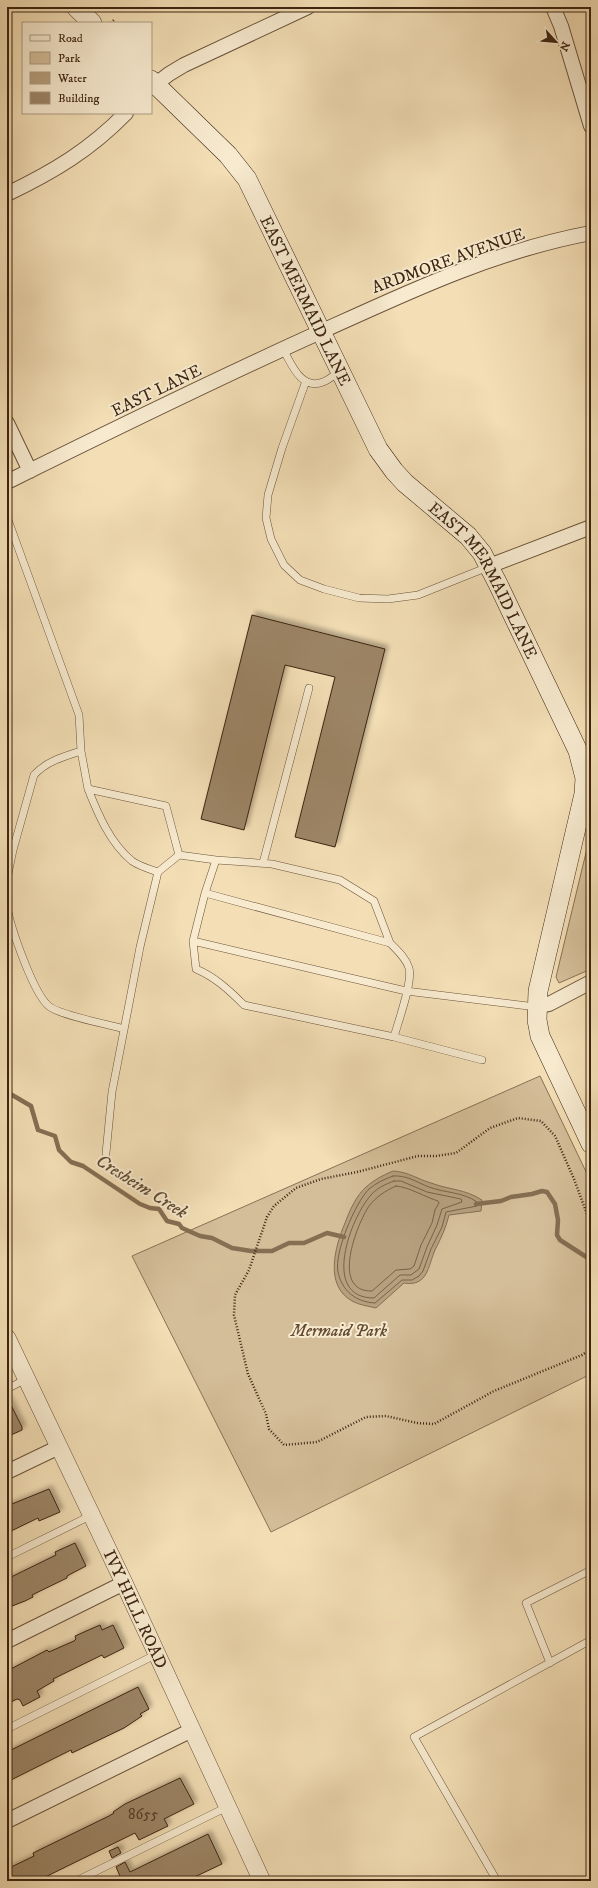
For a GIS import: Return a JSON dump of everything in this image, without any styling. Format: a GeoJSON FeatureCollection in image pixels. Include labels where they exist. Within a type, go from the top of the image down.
{"type":"FeatureCollection","features":[{"type":"Feature","properties":{"kind":"main road"},"geometry":{"type":"LineString","coordinates":[[76,7],[91,22]]}},
{"type":"Feature","properties":{"kind":"main road","name":"EAST MERMAID LANE"},"geometry":{"type":"LineString","coordinates":[[152,84],[228,155],[244,174],[369,432],[386,461],[405,483],[468,536],[482,553],[490,566],[588,772],[582,807],[545,961],[536,1007],[540,1036],[591,1144]]}},
{"type":"Feature","properties":{"kind":"street"},"geometry":{"type":"LineString","coordinates":[[152,84],[184,65],[308,7]]}},
{"type":"Feature","properties":{"kind":"street"},"geometry":{"type":"LineString","coordinates":[[553,7],[561,26],[591,126]]}},
{"type":"Feature","properties":{"kind":"street"},"geometry":{"type":"LineString","coordinates":[[7,194],[42,177],[74,158],[104,134],[125,114]]}},
{"type":"Feature","properties":{"kind":"street","name":"ARDMORE AVENUE"},"geometry":{"type":"LineString","coordinates":[[321,331],[407,292],[489,260],[532,247],[591,233]]}},
{"type":"Feature","properties":{"kind":"street","name":"EAST LANE"},"geometry":{"type":"LineString","coordinates":[[7,482],[321,331]]}},
{"type":"Feature","properties":{"kind":"street"},"geometry":{"type":"LineString","coordinates":[[7,423],[30,471]]}},
{"type":"Feature","properties":{"kind":"street"},"geometry":{"type":"LineString","coordinates":[[490,566],[591,527]]}},
{"type":"Feature","properties":{"kind":"street"},"geometry":{"type":"LineString","coordinates":[[536,1007],[550,1004],[591,982]]}},
{"type":"Feature","properties":{"kind":"street","name":"IVY HILL ROAD"},"geometry":{"type":"LineString","coordinates":[[7,1338],[124,1583],[262,1881]]}},
{"type":"Feature","properties":{"kind":"street"},"geometry":{"type":"LineString","coordinates":[[7,1472],[59,1446]]}},
{"type":"Feature","properties":{"kind":"street"},"geometry":{"type":"LineString","coordinates":[[7,1641],[124,1583]]}},
{"type":"Feature","properties":{"kind":"street"},"geometry":{"type":"LineString","coordinates":[[7,1821],[192,1730]]}},
{"type":"Feature","properties":{"kind":"lane"},"geometry":{"type":"LineString","coordinates":[[283,349],[297,375],[306,382],[323,382],[340,371]]}},
{"type":"Feature","properties":{"kind":"lane"},"geometry":{"type":"LineString","coordinates":[[306,382],[282,448],[268,495],[266,518],[271,540],[284,564],[300,580],[324,589],[359,598],[388,599],[418,594],[490,566]]}},
{"type":"Feature","properties":{"kind":"lane"},"geometry":{"type":"LineString","coordinates":[[7,517],[79,715],[81,752],[88,789],[98,814],[112,838],[132,861],[158,872]]}},
{"type":"Feature","properties":{"kind":"lane"},"geometry":{"type":"LineString","coordinates":[[263,863],[309,688]]}},
{"type":"Feature","properties":{"kind":"lane"},"geometry":{"type":"LineString","coordinates":[[7,879],[34,775],[41,767],[53,761],[81,752]]}},
{"type":"Feature","properties":{"kind":"lane"},"geometry":{"type":"LineString","coordinates":[[88,789],[166,806],[179,854]]}},
{"type":"Feature","properties":{"kind":"lane"},"geometry":{"type":"LineString","coordinates":[[106,1153],[112,1092],[140,947],[158,872],[179,854],[216,860],[272,864],[340,880],[374,901],[390,943],[402,955],[409,967],[409,979],[394,1037]]}},
{"type":"Feature","properties":{"kind":"lane"},"geometry":{"type":"LineString","coordinates":[[216,860],[205,893],[193,941],[196,969],[208,974],[227,988],[244,1005],[394,1037],[482,1060]]}},
{"type":"Feature","properties":{"kind":"lane"},"geometry":{"type":"LineString","coordinates":[[205,893],[390,943]]}},
{"type":"Feature","properties":{"kind":"lane"},"geometry":{"type":"LineString","coordinates":[[7,906],[20,949],[38,994],[50,1007],[124,1029]]}},
{"type":"Feature","properties":{"kind":"lane"},"geometry":{"type":"LineString","coordinates":[[193,941],[406,992],[536,1007]]}},
{"type":"Feature","properties":{"kind":"lane"},"geometry":{"type":"LineString","coordinates":[[7,1389],[26,1379]]}},
{"type":"Feature","properties":{"kind":"lane"},"geometry":{"type":"LineString","coordinates":[[7,1556],[92,1515]]}},
{"type":"Feature","properties":{"kind":"lane"},"geometry":{"type":"LineString","coordinates":[[550,1663],[526,1603],[591,1570]]}},
{"type":"Feature","properties":{"kind":"lane"},"geometry":{"type":"LineString","coordinates":[[498,1881],[414,1737],[591,1640]]}},
{"type":"Feature","properties":{"kind":"lane"},"geometry":{"type":"LineString","coordinates":[[7,1729],[157,1654]]}},
{"type":"Feature","properties":{"kind":"lane"},"geometry":{"type":"LineString","coordinates":[[76,1881],[227,1807]]}},
{"type":"Feature","properties":{"kind":"path"},"geometry":{"type":"LineString","coordinates":[[591,1225],[574,1179],[555,1136],[540,1121],[518,1118],[490,1128],[456,1153],[436,1156],[418,1156],[357,1172],[321,1179],[296,1188],[274,1206],[267,1217],[249,1270],[235,1295],[234,1315],[248,1374],[266,1414],[269,1430],[284,1445],[317,1442],[366,1417],[386,1416],[417,1423],[434,1424],[494,1391],[591,1350]]}},
{"type":"Feature","properties":{"kind":"green space"},"geometry":{"type":"Polygon","coordinates":[[[591,832],[591,969],[559,983],[556,977],[591,832]]]}},
{"type":"Feature","properties":{"kind":"green space","name":"Mermaid Park"},"geometry":{"type":"Polygon","coordinates":[[[540,1076],[591,1182],[591,1374],[271,1532],[132,1256],[540,1076]]]}},
{"type":"Feature","properties":{"kind":"water"},"geometry":{"type":"Polygon","coordinates":[[[393,1171],[404,1173],[476,1196],[482,1200],[481,1211],[449,1215],[445,1229],[423,1279],[418,1282],[404,1283],[376,1308],[352,1301],[343,1294],[335,1276],[335,1254],[347,1218],[359,1195],[372,1182],[393,1171]]]}},
{"type":"Feature","properties":{"kind":"building"},"geometry":{"type":"Polygon","coordinates":[[[252,615],[385,649],[335,847],[295,837],[335,677],[285,665],[244,830],[201,819],[252,615]]]}},
{"type":"Feature","properties":{"kind":"building"},"geometry":{"type":"Polygon","coordinates":[[[7,1397],[22,1427],[22,1430],[11,1435],[11,1433],[7,1435],[7,1397]]]}},
{"type":"Feature","properties":{"kind":"building"},"geometry":{"type":"Polygon","coordinates":[[[49,1489],[60,1512],[39,1521],[38,1518],[7,1533],[7,1506],[49,1489]]]}},
{"type":"Feature","properties":{"kind":"building"},"geometry":{"type":"Polygon","coordinates":[[[75,1543],[86,1566],[67,1576],[67,1578],[32,1595],[33,1597],[7,1608],[7,1579],[56,1555],[55,1552],[75,1543]]]}},
{"type":"Feature","properties":{"kind":"building"},"geometry":{"type":"Polygon","coordinates":[[[100,1625],[102,1630],[113,1625],[124,1648],[104,1658],[102,1655],[53,1679],[54,1681],[37,1691],[40,1697],[23,1706],[20,1700],[17,1699],[7,1704],[7,1671],[47,1650],[49,1652],[74,1641],[76,1639],[75,1636],[100,1625]]]}},
{"type":"Feature","properties":{"kind":"building"},"geometry":{"type":"Polygon","coordinates":[[[138,1687],[149,1709],[140,1714],[142,1716],[124,1728],[72,1753],[71,1750],[7,1782],[7,1752],[138,1687]]]}},
{"type":"Feature","properties":{"kind":"building"},"geometry":{"type":"Polygon","coordinates":[[[180,1778],[194,1804],[164,1819],[168,1826],[139,1840],[135,1833],[37,1881],[7,1881],[7,1869],[34,1856],[33,1853],[109,1816],[125,1804],[180,1778]]]}},
{"type":"Feature","properties":{"kind":"building"},"geometry":{"type":"Polygon","coordinates":[[[208,1834],[222,1864],[186,1881],[111,1881],[120,1876],[116,1867],[125,1862],[130,1872],[208,1834]]]}},
{"type":"Feature","properties":{"kind":"building"},"geometry":{"type":"Polygon","coordinates":[[[118,1847],[121,1853],[112,1858],[109,1851],[118,1847]]]}},
{"type":"Feature","properties":{"kind":"waterway","name":"Cresheim Creek"},"geometry":{"type":"LineString","coordinates":[[7,1092],[31,1106],[38,1130],[55,1136],[59,1150],[71,1162],[83,1166],[140,1204],[150,1208],[159,1209],[167,1221],[179,1224],[182,1228],[200,1236],[212,1238],[232,1248],[251,1251],[272,1251],[289,1243],[304,1243],[327,1233],[344,1237]]}},
{"type":"Feature","properties":{"kind":"waterway","name":"Cresheim Creek"},"geometry":{"type":"LineString","coordinates":[[476,1204],[501,1201],[511,1197],[542,1191],[547,1192],[555,1204],[558,1220],[557,1235],[560,1240],[591,1260]]}}]}
